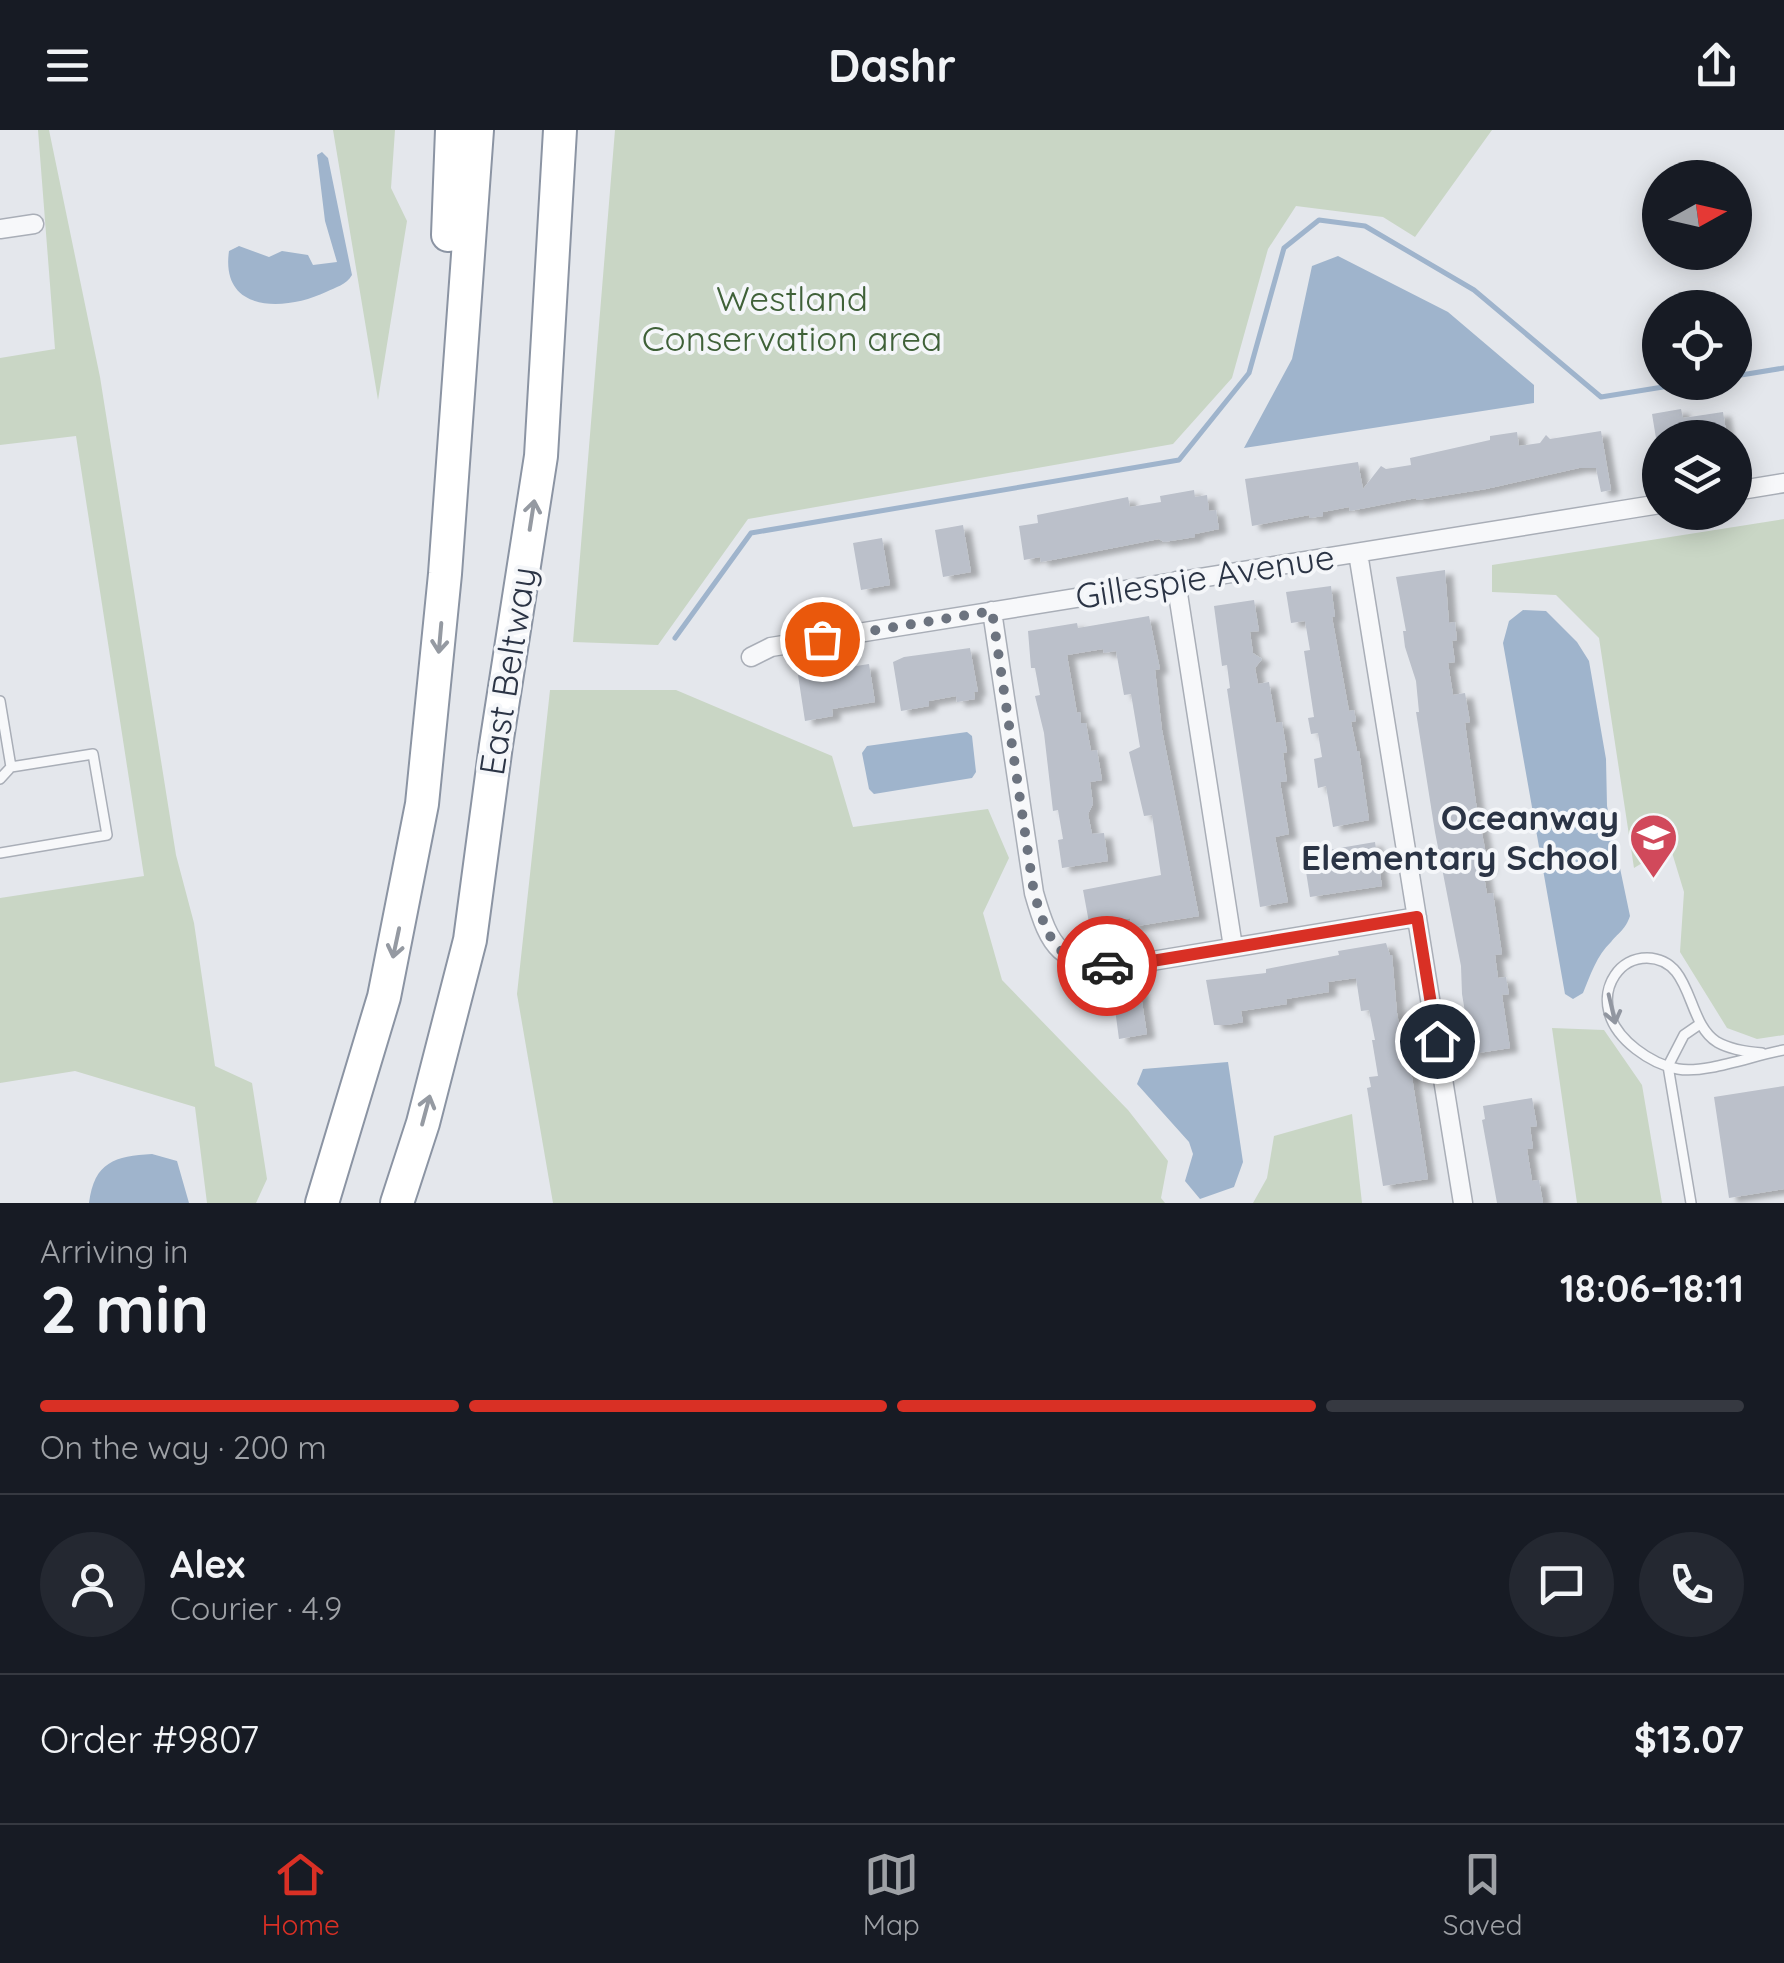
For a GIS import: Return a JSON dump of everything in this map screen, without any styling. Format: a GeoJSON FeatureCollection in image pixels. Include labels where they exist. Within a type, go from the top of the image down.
{"type":"FeatureCollection","features":[{"type":"Feature","properties":{"kind":"highway"},"geometry":{"type":"LineString","coordinates":[[448,541],[444,364],[452,130]]}},
{"type":"Feature","properties":{"kind":"highway","name":"East Beltway"},"geometry":{"type":"LineString","coordinates":[[322,1203],[369,1055],[398,938],[429,752],[477,130]]}},
{"type":"Feature","properties":{"kind":"highway","name":"East Beltway"},"geometry":{"type":"LineString","coordinates":[[396,1203],[424,1122],[470,940],[541,456],[560,130]]}},
{"type":"Feature","properties":{"kind":"highway"},"geometry":{"type":"LineString","coordinates":[[541,456],[572,130]]}},
{"type":"Feature","properties":{"kind":"street"},"geometry":{"type":"LineString","coordinates":[[0,229],[34,224]]}},
{"type":"Feature","properties":{"kind":"street"},"geometry":{"type":"LineString","coordinates":[[1752,488],[1784,483]]}},
{"type":"Feature","properties":{"kind":"street","name":"Gillespie Avenue"},"geometry":{"type":"LineString","coordinates":[[751,657],[771,647],[1642,507]]}},
{"type":"Feature","properties":{"kind":"street"},"geometry":{"type":"LineString","coordinates":[[1358,553],[1464,1203]]}},
{"type":"Feature","properties":{"kind":"street"},"geometry":{"type":"LineString","coordinates":[[1176,580],[1233,947]]}},
{"type":"Feature","properties":{"kind":"street"},"geometry":{"type":"LineString","coordinates":[[992,611],[1034,893],[1047,936],[1070,958],[1095,966],[1122,966],[1417,917]]}},
{"type":"Feature","properties":{"kind":"lane"},"geometry":{"type":"LineString","coordinates":[[0,701],[11,766]]}},
{"type":"Feature","properties":{"kind":"lane"},"geometry":{"type":"LineString","coordinates":[[0,780],[11,766],[93,754],[107,835],[0,854]]}},
{"type":"Feature","properties":{"kind":"lane"},"geometry":{"type":"LineString","coordinates":[[1762,1054],[1741,1051],[1715,1040],[1700,1024],[1676,970],[1666,962],[1632,960],[1617,970],[1608,993],[1609,1014],[1620,1033],[1655,1062],[1680,1070],[1784,1050]]}},
{"type":"Feature","properties":{"kind":"lane"},"geometry":{"type":"LineString","coordinates":[[1690,1203],[1668,1066],[1684,1035],[1700,1024]]}},
{"type":"Feature","properties":{"kind":"green space"},"geometry":{"type":"Polygon","coordinates":[[[38,130],[49,130],[100,377],[176,855],[194,923],[215,1066],[252,1083],[267,1179],[256,1203],[207,1203],[195,1107],[75,1071],[0,1083],[0,898],[144,876],[76,436],[0,445],[0,358],[55,349],[38,130]]]}},
{"type":"Feature","properties":{"kind":"green space"},"geometry":{"type":"Polygon","coordinates":[[[333,130],[395,130],[391,188],[407,221],[378,400],[333,130]]]}},
{"type":"Feature","properties":{"kind":"green space","name":"Westland Conservation area"},"geometry":{"type":"Polygon","coordinates":[[[615,130],[1492,130],[1415,237],[1383,217],[1296,206],[1268,249],[1232,378],[1173,444],[748,519],[658,645],[573,642],[615,130]]]}},
{"type":"Feature","properties":{"kind":"green space"},"geometry":{"type":"Polygon","coordinates":[[[1784,519],[1784,1035],[1757,1039],[1727,1028],[1680,952],[1684,892],[1670,846],[1634,868],[1599,638],[1556,595],[1492,592],[1492,565],[1714,530],[1752,530],[1752,524],[1784,519]]]}},
{"type":"Feature","properties":{"kind":"green space"},"geometry":{"type":"Polygon","coordinates":[[[550,690],[676,690],[832,756],[853,827],[988,809],[1009,858],[983,913],[1002,980],[1128,1110],[1168,1161],[1161,1198],[1165,1203],[553,1203],[517,994],[550,690]]]}},
{"type":"Feature","properties":{"kind":"green space"},"geometry":{"type":"Polygon","coordinates":[[[1552,1028],[1604,1030],[1642,1085],[1662,1203],[1577,1203],[1552,1028]]]}},
{"type":"Feature","properties":{"kind":"green space"},"geometry":{"type":"Polygon","coordinates":[[[1352,1114],[1362,1203],[1253,1203],[1267,1178],[1274,1136],[1352,1114]]]}},
{"type":"Feature","properties":{"kind":"water"},"geometry":{"type":"Polygon","coordinates":[[[322,152],[328,158],[352,275],[337,287],[293,302],[275,304],[245,297],[235,287],[229,272],[229,251],[239,246],[269,257],[282,251],[308,255],[313,265],[337,262],[325,221],[317,155],[322,152]]]}},
{"type":"Feature","properties":{"kind":"water"},"geometry":{"type":"Polygon","coordinates":[[[1338,256],[1448,312],[1534,385],[1534,403],[1244,448],[1292,359],[1312,266],[1338,256]]]}},
{"type":"Feature","properties":{"kind":"water"},"geometry":{"type":"Polygon","coordinates":[[[1523,610],[1546,611],[1577,642],[1589,661],[1606,759],[1607,806],[1630,916],[1598,959],[1583,993],[1573,999],[1565,994],[1503,643],[1509,621],[1523,610]]]}},
{"type":"Feature","properties":{"kind":"water"},"geometry":{"type":"Polygon","coordinates":[[[967,732],[972,736],[976,772],[972,778],[874,794],[869,789],[862,753],[867,746],[967,732]]]}},
{"type":"Feature","properties":{"kind":"water"},"geometry":{"type":"Polygon","coordinates":[[[1228,1062],[1243,1162],[1234,1187],[1200,1199],[1185,1181],[1193,1154],[1189,1142],[1137,1084],[1143,1069],[1228,1062]]]}},
{"type":"Feature","properties":{"kind":"water"},"geometry":{"type":"Polygon","coordinates":[[[152,1154],[177,1161],[189,1203],[89,1203],[96,1178],[108,1164],[152,1154]]]}},
{"type":"Feature","properties":{"kind":"building"},"geometry":{"type":"Polygon","coordinates":[[[1681,409],[1683,418],[1723,412],[1724,420],[1653,420],[1652,414],[1681,409]]]}},
{"type":"Feature","properties":{"kind":"building"},"geometry":{"type":"Polygon","coordinates":[[[1601,431],[1611,490],[1601,492],[1596,468],[1579,468],[1486,489],[1350,511],[1349,507],[1323,512],[1323,516],[1252,526],[1245,479],[1358,462],[1363,489],[1381,466],[1386,469],[1411,465],[1410,458],[1490,440],[1490,436],[1517,432],[1519,446],[1540,443],[1546,435],[1550,439],[1601,431]]]}},
{"type":"Feature","properties":{"kind":"building"},"geometry":{"type":"Polygon","coordinates":[[[1194,490],[1195,497],[1207,495],[1209,511],[1216,510],[1219,529],[1195,537],[1164,542],[1159,539],[1041,562],[1040,557],[1024,560],[1019,526],[1038,523],[1037,515],[1128,497],[1130,507],[1161,502],[1160,496],[1194,490]]]}},
{"type":"Feature","properties":{"kind":"building"},"geometry":{"type":"Polygon","coordinates":[[[963,525],[971,572],[943,577],[935,530],[963,525]]]}},
{"type":"Feature","properties":{"kind":"building"},"geometry":{"type":"Polygon","coordinates":[[[882,538],[890,585],[861,590],[853,543],[882,538]]]}},
{"type":"Feature","properties":{"kind":"building"},"geometry":{"type":"Polygon","coordinates":[[[1445,570],[1449,623],[1455,622],[1457,640],[1452,641],[1455,662],[1448,663],[1453,695],[1465,693],[1470,722],[1465,723],[1489,869],[1483,870],[1487,894],[1493,893],[1502,954],[1495,955],[1498,978],[1506,977],[1509,994],[1502,995],[1510,1048],[1472,1054],[1461,966],[1416,712],[1416,681],[1405,647],[1406,631],[1396,577],[1445,570]]]}},
{"type":"Feature","properties":{"kind":"building"},"geometry":{"type":"Polygon","coordinates":[[[1331,586],[1332,617],[1349,711],[1354,710],[1356,721],[1351,722],[1369,820],[1333,827],[1326,786],[1318,788],[1314,759],[1322,757],[1318,733],[1311,734],[1308,718],[1314,717],[1304,651],[1310,650],[1305,621],[1291,623],[1286,592],[1331,586]]]}},
{"type":"Feature","properties":{"kind":"building"},"geometry":{"type":"Polygon","coordinates":[[[1254,600],[1259,631],[1250,632],[1253,653],[1262,659],[1255,668],[1258,684],[1269,682],[1276,723],[1282,722],[1287,752],[1283,753],[1287,781],[1280,782],[1289,834],[1275,837],[1288,902],[1260,907],[1227,689],[1227,665],[1222,666],[1214,606],[1254,600]]]}},
{"type":"Feature","properties":{"kind":"building"},"geometry":{"type":"Polygon","coordinates":[[[1149,616],[1160,669],[1155,670],[1162,730],[1199,916],[1131,927],[1130,918],[1090,928],[1083,890],[1161,875],[1152,815],[1144,816],[1129,752],[1140,747],[1131,694],[1124,695],[1116,651],[1104,653],[1103,649],[1067,655],[1077,713],[1080,712],[1081,723],[1086,723],[1091,751],[1097,750],[1102,780],[1090,782],[1093,804],[1088,814],[1092,834],[1104,833],[1108,861],[1062,868],[1058,840],[1063,839],[1058,810],[1053,811],[1044,733],[1035,696],[1040,695],[1035,668],[1031,668],[1028,631],[1077,623],[1078,628],[1149,616]]]}},
{"type":"Feature","properties":{"kind":"building"},"geometry":{"type":"Polygon","coordinates":[[[970,648],[978,692],[974,692],[975,699],[957,702],[956,696],[901,711],[893,662],[970,648]]]}},
{"type":"Feature","properties":{"kind":"building"},"geometry":{"type":"Polygon","coordinates":[[[869,664],[875,702],[832,709],[833,716],[805,721],[798,675],[869,664]]]}},
{"type":"Feature","properties":{"kind":"building"},"geometry":{"type":"Polygon","coordinates":[[[1375,842],[1382,886],[1310,897],[1304,859],[1323,856],[1322,851],[1375,842]]]}},
{"type":"Feature","properties":{"kind":"building"},"geometry":{"type":"Polygon","coordinates":[[[1386,943],[1392,955],[1397,1013],[1403,1046],[1407,1045],[1428,1179],[1383,1186],[1367,1088],[1371,1087],[1369,1077],[1378,1076],[1375,1040],[1369,1010],[1361,1011],[1356,978],[1328,982],[1329,992],[1241,1011],[1243,1022],[1227,1025],[1214,1025],[1206,980],[1266,973],[1266,969],[1339,955],[1338,951],[1386,943]]]}},
{"type":"Feature","properties":{"kind":"building"},"geometry":{"type":"Polygon","coordinates":[[[1140,989],[1147,1034],[1119,1039],[1113,994],[1140,989]]]}},
{"type":"Feature","properties":{"kind":"building"},"geometry":{"type":"Polygon","coordinates":[[[1784,1086],[1784,1189],[1729,1198],[1714,1097],[1784,1086]]]}},
{"type":"Feature","properties":{"kind":"building"},"geometry":{"type":"Polygon","coordinates":[[[1532,1098],[1537,1126],[1530,1127],[1533,1148],[1527,1149],[1532,1181],[1539,1180],[1543,1203],[1497,1203],[1483,1106],[1532,1098]]]}},
{"type":"Feature","properties":{"kind":"waterway"},"geometry":{"type":"LineString","coordinates":[[675,638],[751,533],[1179,460],[1249,373],[1284,248],[1319,220],[1365,226],[1474,290],[1601,397],[1642,390]]}},
{"type":"Feature","properties":{"kind":"waterway"},"geometry":{"type":"LineString","coordinates":[[1752,373],[1784,368]]}},
{"type":"Feature","properties":{"kind":"way so far"},"geometry":{"type":"LineString","coordinates":[[822,639],[992,611],[1034,893],[1047,936],[1070,958],[1107,966]]}},
{"type":"Feature","properties":{"kind":"place","name":"Oceanway Elementary School"},"geometry":{"type":"Point","coordinates":[1654,880]}},
{"type":"Feature","properties":{"kind":"route"},"geometry":{"type":"LineString","coordinates":[[1107,966],[1417,917],[1437,1041]]}}]}
